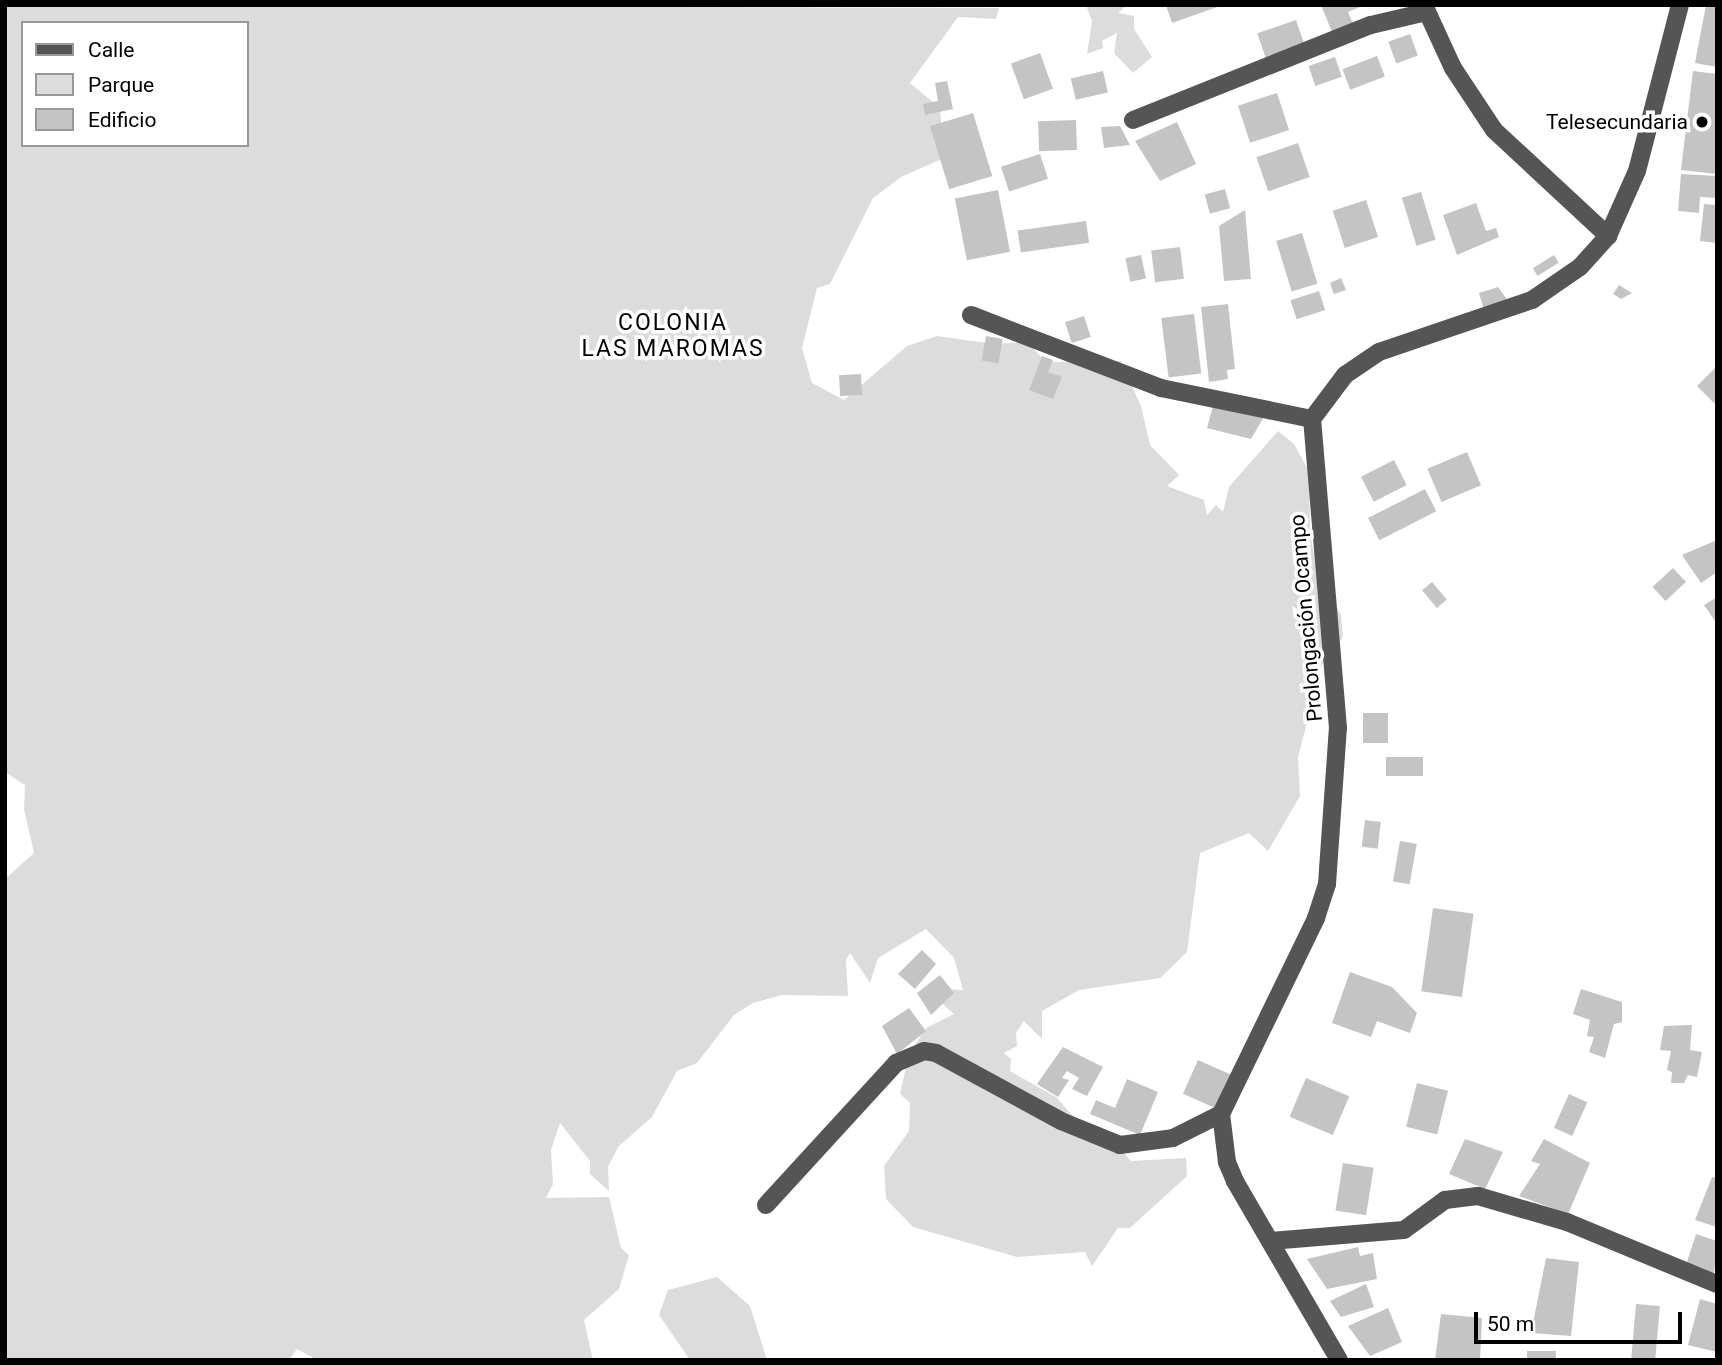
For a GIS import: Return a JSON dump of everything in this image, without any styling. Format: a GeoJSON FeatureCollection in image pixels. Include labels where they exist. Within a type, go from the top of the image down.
{"type":"FeatureCollection","features":[{"type":"Feature","properties":{"kind":"street"},"geometry":{"type":"LineString","coordinates":[[971,316],[1161,388],[1312,419],[1345,375],[1379,352],[1532,300],[1580,267],[1608,236],[1637,170],[1680,5]]}},
{"type":"Feature","properties":{"kind":"street"},"geometry":{"type":"LineString","coordinates":[[1133,120],[1371,25],[1425,8],[1453,68],[1494,130],[1608,236]]}},
{"type":"Feature","properties":{"kind":"street","name":"Prolongación Ocampo"},"geometry":{"type":"LineString","coordinates":[[1221,1114],[1316,918],[1326,884],[1338,728],[1312,419]]}},
{"type":"Feature","properties":{"kind":"street"},"geometry":{"type":"LineString","coordinates":[[766,1205],[896,1063],[924,1051],[936,1053],[1061,1121],[1119,1144],[1173,1138],[1221,1114],[1227,1162],[1339,1360]]}},
{"type":"Feature","properties":{"kind":"street"},"geometry":{"type":"LineString","coordinates":[[1270,1241],[1404,1230],[1445,1200],[1478,1196],[1567,1222],[1717,1284]]}},
{"type":"Feature","properties":{"kind":"green space"},"geometry":{"type":"Polygon","coordinates":[[[5,5],[999,8],[996,19],[958,17],[910,83],[940,108],[944,158],[901,177],[873,198],[830,284],[817,288],[802,348],[812,383],[844,400],[907,346],[937,336],[994,344],[1027,342],[1046,362],[1121,361],[1141,406],[1150,445],[1179,475],[1167,486],[1204,500],[1207,515],[1216,505],[1223,512],[1229,487],[1278,431],[1294,444],[1309,471],[1310,533],[1317,570],[1341,615],[1343,637],[1322,664],[1298,757],[1300,796],[1268,851],[1249,833],[1200,853],[1187,952],[1160,978],[1079,990],[1042,1011],[1042,1039],[1024,1021],[1016,1033],[1017,1046],[1004,1053],[1011,1059],[1010,1071],[1056,1097],[1088,1133],[1118,1146],[1131,1161],[1186,1158],[1187,1176],[1130,1228],[1118,1228],[1092,1266],[1085,1252],[1017,1257],[913,1227],[886,1199],[884,1166],[909,1131],[910,1103],[900,1094],[909,1054],[926,1028],[954,1014],[935,997],[941,989],[963,990],[954,958],[926,929],[878,958],[870,983],[850,953],[846,960],[848,996],[782,995],[753,1003],[734,1015],[697,1063],[677,1071],[652,1117],[618,1147],[608,1167],[609,1191],[590,1174],[590,1161],[560,1123],[551,1150],[553,1184],[546,1198],[609,1197],[621,1248],[629,1255],[619,1289],[584,1320],[593,1360],[317,1360],[297,1349],[289,1360],[5,1360],[5,879],[34,853],[24,809],[25,785],[5,772],[5,5]]]}},
{"type":"Feature","properties":{"kind":"green space"},"geometry":{"type":"Polygon","coordinates":[[[1086,5],[1127,5],[1118,13],[1134,16],[1134,29],[1152,57],[1133,73],[1114,53],[1117,33],[1102,41],[1103,48],[1087,54],[1092,21],[1086,5]]]}},
{"type":"Feature","properties":{"kind":"green space"},"geometry":{"type":"Polygon","coordinates":[[[717,1277],[750,1306],[767,1360],[690,1360],[659,1315],[668,1290],[717,1277]]]}},
{"type":"Feature","properties":{"kind":"building"},"geometry":{"type":"Polygon","coordinates":[[[1166,5],[1220,5],[1220,6],[1172,23],[1166,5]]]}},
{"type":"Feature","properties":{"kind":"building"},"geometry":{"type":"Polygon","coordinates":[[[1321,5],[1365,5],[1348,12],[1353,24],[1332,32],[1321,5]]]}},
{"type":"Feature","properties":{"kind":"building"},"geometry":{"type":"Polygon","coordinates":[[[1706,5],[1717,5],[1717,67],[1695,63],[1706,5]]]}},
{"type":"Feature","properties":{"kind":"building"},"geometry":{"type":"Polygon","coordinates":[[[1296,20],[1305,46],[1266,60],[1257,33],[1296,20]]]}},
{"type":"Feature","properties":{"kind":"building"},"geometry":{"type":"Polygon","coordinates":[[[1410,34],[1418,56],[1396,63],[1388,42],[1410,34]]]}},
{"type":"Feature","properties":{"kind":"building"},"geometry":{"type":"Polygon","coordinates":[[[1040,53],[1053,89],[1024,99],[1011,64],[1040,53]]]}},
{"type":"Feature","properties":{"kind":"building"},"geometry":{"type":"Polygon","coordinates":[[[1377,56],[1385,77],[1350,90],[1342,69],[1377,56]]]}},
{"type":"Feature","properties":{"kind":"building"},"geometry":{"type":"Polygon","coordinates":[[[1335,57],[1342,77],[1315,86],[1309,66],[1335,57]]]}},
{"type":"Feature","properties":{"kind":"building"},"geometry":{"type":"Polygon","coordinates":[[[1103,71],[1108,92],[1076,100],[1071,78],[1103,71]]]}},
{"type":"Feature","properties":{"kind":"building","name":"Telesecundaria"},"geometry":{"type":"Polygon","coordinates":[[[1693,71],[1717,74],[1716,174],[1681,170],[1693,71]]]}},
{"type":"Feature","properties":{"kind":"building"},"geometry":{"type":"Polygon","coordinates":[[[947,81],[953,109],[925,115],[923,104],[938,101],[935,83],[947,81]]]}},
{"type":"Feature","properties":{"kind":"building"},"geometry":{"type":"Polygon","coordinates":[[[1277,93],[1289,130],[1250,143],[1238,106],[1277,93]]]}},
{"type":"Feature","properties":{"kind":"building"},"geometry":{"type":"Polygon","coordinates":[[[973,113],[992,176],[949,189],[930,126],[973,113]]]}},
{"type":"Feature","properties":{"kind":"building"},"geometry":{"type":"Polygon","coordinates":[[[1076,120],[1077,150],[1039,151],[1038,121],[1076,120]]]}},
{"type":"Feature","properties":{"kind":"building"},"geometry":{"type":"Polygon","coordinates":[[[1177,122],[1196,164],[1160,181],[1135,141],[1177,122]]]}},
{"type":"Feature","properties":{"kind":"building"},"geometry":{"type":"Polygon","coordinates":[[[1120,126],[1130,145],[1104,148],[1101,127],[1120,126]]]}},
{"type":"Feature","properties":{"kind":"building"},"geometry":{"type":"Polygon","coordinates":[[[1298,143],[1310,177],[1268,191],[1256,157],[1298,143]]]}},
{"type":"Feature","properties":{"kind":"building"},"geometry":{"type":"Polygon","coordinates":[[[1040,154],[1048,179],[1009,191],[1001,167],[1040,154]]]}},
{"type":"Feature","properties":{"kind":"building"},"geometry":{"type":"Polygon","coordinates":[[[1681,174],[1717,176],[1717,198],[1700,197],[1699,213],[1678,211],[1681,174]]]}},
{"type":"Feature","properties":{"kind":"building"},"geometry":{"type":"Polygon","coordinates":[[[1225,189],[1230,208],[1210,214],[1205,194],[1225,189]]]}},
{"type":"Feature","properties":{"kind":"building"},"geometry":{"type":"Polygon","coordinates":[[[998,190],[1010,252],[967,260],[955,198],[998,190]]]}},
{"type":"Feature","properties":{"kind":"building"},"geometry":{"type":"Polygon","coordinates":[[[1421,192],[1436,240],[1416,246],[1402,198],[1421,192]]]}},
{"type":"Feature","properties":{"kind":"building"},"geometry":{"type":"Polygon","coordinates":[[[1366,200],[1378,237],[1345,248],[1333,211],[1366,200]]]}},
{"type":"Feature","properties":{"kind":"building"},"geometry":{"type":"Polygon","coordinates":[[[1476,203],[1486,231],[1496,228],[1499,237],[1457,255],[1443,215],[1476,203]]]}},
{"type":"Feature","properties":{"kind":"building"},"geometry":{"type":"Polygon","coordinates":[[[1704,204],[1717,205],[1717,243],[1700,241],[1704,204]]]}},
{"type":"Feature","properties":{"kind":"building"},"geometry":{"type":"Polygon","coordinates":[[[1245,210],[1251,279],[1224,281],[1219,226],[1245,210]]]}},
{"type":"Feature","properties":{"kind":"building"},"geometry":{"type":"Polygon","coordinates":[[[1086,221],[1089,243],[1021,252],[1018,231],[1086,221]]]}},
{"type":"Feature","properties":{"kind":"building"},"geometry":{"type":"Polygon","coordinates":[[[1302,233],[1317,284],[1292,292],[1276,241],[1302,233]]]}},
{"type":"Feature","properties":{"kind":"building"},"geometry":{"type":"Polygon","coordinates":[[[1180,247],[1184,279],[1155,282],[1151,251],[1180,247]]]}},
{"type":"Feature","properties":{"kind":"building"},"geometry":{"type":"Polygon","coordinates":[[[1141,255],[1146,278],[1130,282],[1125,258],[1141,255]]]}},
{"type":"Feature","properties":{"kind":"building"},"geometry":{"type":"Polygon","coordinates":[[[1554,255],[1559,263],[1538,276],[1533,268],[1554,255]]]}},
{"type":"Feature","properties":{"kind":"building"},"geometry":{"type":"Polygon","coordinates":[[[1341,278],[1346,290],[1334,294],[1330,283],[1341,278]]]}},
{"type":"Feature","properties":{"kind":"building"},"geometry":{"type":"Polygon","coordinates":[[[1619,285],[1632,293],[1621,299],[1613,294],[1619,285]]]}},
{"type":"Feature","properties":{"kind":"building"},"geometry":{"type":"Polygon","coordinates":[[[1498,287],[1511,305],[1485,313],[1479,293],[1498,287]]]}},
{"type":"Feature","properties":{"kind":"building"},"geometry":{"type":"Polygon","coordinates":[[[1319,291],[1325,310],[1297,319],[1290,300],[1319,291]]]}},
{"type":"Feature","properties":{"kind":"building"},"geometry":{"type":"Polygon","coordinates":[[[1228,304],[1235,369],[1227,370],[1228,379],[1209,382],[1201,307],[1228,304]]]}},
{"type":"Feature","properties":{"kind":"building"},"geometry":{"type":"Polygon","coordinates":[[[1194,314],[1201,374],[1169,378],[1161,318],[1194,314]]]}},
{"type":"Feature","properties":{"kind":"building"},"geometry":{"type":"Polygon","coordinates":[[[1084,316],[1091,337],[1072,343],[1065,322],[1084,316]]]}},
{"type":"Feature","properties":{"kind":"building"},"geometry":{"type":"Polygon","coordinates":[[[986,336],[1003,339],[998,364],[982,361],[986,336]]]}},
{"type":"Feature","properties":{"kind":"building"},"geometry":{"type":"Polygon","coordinates":[[[1042,356],[1053,360],[1048,372],[1062,377],[1053,399],[1029,390],[1042,356]]]}},
{"type":"Feature","properties":{"kind":"building"},"geometry":{"type":"Polygon","coordinates":[[[1717,366],[1717,400],[1714,403],[1697,386],[1717,366]]]}},
{"type":"Feature","properties":{"kind":"building"},"geometry":{"type":"Polygon","coordinates":[[[861,374],[862,395],[840,396],[839,375],[861,374]]]}},
{"type":"Feature","properties":{"kind":"building"},"geometry":{"type":"Polygon","coordinates":[[[1214,402],[1265,415],[1251,439],[1207,428],[1214,402]]]}},
{"type":"Feature","properties":{"kind":"building"},"geometry":{"type":"Polygon","coordinates":[[[1467,452],[1481,485],[1441,502],[1427,469],[1467,452]]]}},
{"type":"Feature","properties":{"kind":"building"},"geometry":{"type":"Polygon","coordinates":[[[1394,460],[1407,485],[1374,502],[1361,477],[1394,460]]]}},
{"type":"Feature","properties":{"kind":"building"},"geometry":{"type":"Polygon","coordinates":[[[1425,489],[1436,511],[1379,540],[1368,518],[1425,489]]]}},
{"type":"Feature","properties":{"kind":"building"},"geometry":{"type":"Polygon","coordinates":[[[1717,540],[1717,572],[1701,583],[1682,555],[1717,540]]]}},
{"type":"Feature","properties":{"kind":"building"},"geometry":{"type":"Polygon","coordinates":[[[1673,568],[1686,582],[1665,601],[1653,587],[1673,568]]]}},
{"type":"Feature","properties":{"kind":"building"},"geometry":{"type":"Polygon","coordinates":[[[1432,582],[1447,600],[1437,608],[1422,590],[1432,582]]]}},
{"type":"Feature","properties":{"kind":"building"},"geometry":{"type":"Polygon","coordinates":[[[1717,597],[1717,624],[1704,605],[1717,597]]]}},
{"type":"Feature","properties":{"kind":"building"},"geometry":{"type":"Polygon","coordinates":[[[1363,713],[1388,713],[1388,743],[1363,743],[1363,713]]]}},
{"type":"Feature","properties":{"kind":"building"},"geometry":{"type":"Polygon","coordinates":[[[1386,757],[1423,757],[1423,776],[1386,776],[1386,757]]]}},
{"type":"Feature","properties":{"kind":"building"},"geometry":{"type":"Polygon","coordinates":[[[1365,820],[1381,822],[1378,849],[1362,847],[1365,820]]]}},
{"type":"Feature","properties":{"kind":"building"},"geometry":{"type":"Polygon","coordinates":[[[1400,841],[1417,844],[1410,884],[1393,881],[1400,841]]]}},
{"type":"Feature","properties":{"kind":"building"},"geometry":{"type":"Polygon","coordinates":[[[1433,908],[1474,914],[1462,997],[1421,991],[1433,908]]]}},
{"type":"Feature","properties":{"kind":"building"},"geometry":{"type":"Polygon","coordinates":[[[922,950],[936,964],[915,989],[898,974],[922,950]]]}},
{"type":"Feature","properties":{"kind":"building"},"geometry":{"type":"Polygon","coordinates":[[[1350,972],[1392,987],[1417,1013],[1410,1033],[1377,1021],[1371,1037],[1332,1023],[1350,972]]]}},
{"type":"Feature","properties":{"kind":"building"},"geometry":{"type":"Polygon","coordinates":[[[940,975],[954,993],[931,1015],[917,993],[940,975]]]}},
{"type":"Feature","properties":{"kind":"building"},"geometry":{"type":"Polygon","coordinates":[[[1581,989],[1622,1002],[1622,1022],[1614,1024],[1605,1058],[1589,1052],[1594,1037],[1587,1036],[1590,1020],[1573,1014],[1581,989]]]}},
{"type":"Feature","properties":{"kind":"building"},"geometry":{"type":"Polygon","coordinates":[[[909,1008],[926,1031],[897,1054],[882,1026],[909,1008]]]}},
{"type":"Feature","properties":{"kind":"building"},"geometry":{"type":"Polygon","coordinates":[[[1692,1025],[1690,1050],[1702,1052],[1697,1077],[1688,1075],[1684,1083],[1671,1083],[1672,1072],[1667,1070],[1671,1051],[1660,1050],[1664,1026],[1692,1025]]]}},
{"type":"Feature","properties":{"kind":"building"},"geometry":{"type":"Polygon","coordinates":[[[1063,1047],[1103,1067],[1087,1096],[1072,1089],[1079,1078],[1067,1071],[1062,1078],[1069,1080],[1058,1097],[1037,1084],[1063,1047]]]}},
{"type":"Feature","properties":{"kind":"building"},"geometry":{"type":"Polygon","coordinates":[[[1198,1060],[1232,1075],[1217,1109],[1183,1094],[1198,1060]]]}},
{"type":"Feature","properties":{"kind":"building"},"geometry":{"type":"Polygon","coordinates":[[[1306,1078],[1349,1096],[1333,1135],[1290,1117],[1306,1078]]]}},
{"type":"Feature","properties":{"kind":"building"},"geometry":{"type":"Polygon","coordinates":[[[1127,1079],[1158,1092],[1140,1135],[1090,1114],[1096,1100],[1115,1108],[1127,1079]]]}},
{"type":"Feature","properties":{"kind":"building"},"geometry":{"type":"Polygon","coordinates":[[[1417,1083],[1448,1091],[1437,1134],[1406,1127],[1417,1083]]]}},
{"type":"Feature","properties":{"kind":"building"},"geometry":{"type":"Polygon","coordinates":[[[1569,1094],[1587,1102],[1572,1136],[1554,1128],[1569,1094]]]}},
{"type":"Feature","properties":{"kind":"building"},"geometry":{"type":"Polygon","coordinates":[[[1465,1139],[1503,1152],[1485,1189],[1449,1174],[1465,1139]]]}},
{"type":"Feature","properties":{"kind":"building"},"geometry":{"type":"Polygon","coordinates":[[[1544,1139],[1590,1163],[1568,1214],[1519,1196],[1540,1164],[1531,1161],[1544,1139]]]}},
{"type":"Feature","properties":{"kind":"building"},"geometry":{"type":"Polygon","coordinates":[[[1343,1163],[1374,1168],[1366,1215],[1335,1210],[1343,1163]]]}},
{"type":"Feature","properties":{"kind":"building"},"geometry":{"type":"Polygon","coordinates":[[[1712,1177],[1717,1178],[1717,1227],[1695,1220],[1712,1177]]]}},
{"type":"Feature","properties":{"kind":"building"},"geometry":{"type":"Polygon","coordinates":[[[1696,1234],[1717,1241],[1714,1274],[1686,1265],[1696,1234]]]}},
{"type":"Feature","properties":{"kind":"building"},"geometry":{"type":"Polygon","coordinates":[[[1358,1247],[1360,1256],[1373,1253],[1377,1279],[1327,1289],[1307,1259],[1358,1247]]]}},
{"type":"Feature","properties":{"kind":"building"},"geometry":{"type":"Polygon","coordinates":[[[1546,1258],[1579,1262],[1571,1336],[1531,1333],[1546,1258]]]}},
{"type":"Feature","properties":{"kind":"building"},"geometry":{"type":"Polygon","coordinates":[[[1366,1284],[1374,1307],[1341,1317],[1330,1301],[1366,1284]]]}},
{"type":"Feature","properties":{"kind":"building"},"geometry":{"type":"Polygon","coordinates":[[[1700,1299],[1717,1304],[1717,1352],[1688,1345],[1700,1299]]]}},
{"type":"Feature","properties":{"kind":"building"},"geometry":{"type":"Polygon","coordinates":[[[1636,1304],[1660,1306],[1655,1360],[1631,1360],[1636,1304]]]}},
{"type":"Feature","properties":{"kind":"building"},"geometry":{"type":"Polygon","coordinates":[[[1388,1308],[1402,1342],[1370,1356],[1348,1326],[1388,1308]]]}},
{"type":"Feature","properties":{"kind":"building"},"geometry":{"type":"Polygon","coordinates":[[[1441,1314],[1482,1318],[1480,1360],[1435,1360],[1441,1314]]]}},
{"type":"Feature","properties":{"kind":"building"},"geometry":{"type":"Polygon","coordinates":[[[1527,1351],[1556,1351],[1556,1360],[1527,1360],[1527,1351]]]}},
{"type":"Feature","properties":{"kind":"place","name":"Telesecundaria"},"geometry":{"type":"Point","coordinates":[1702,122]}},
{"type":"Feature","properties":{"kind":"district","name":"COLONIA LAS MAROMAS"},"geometry":{"type":"Point","coordinates":[673,336]}}]}
